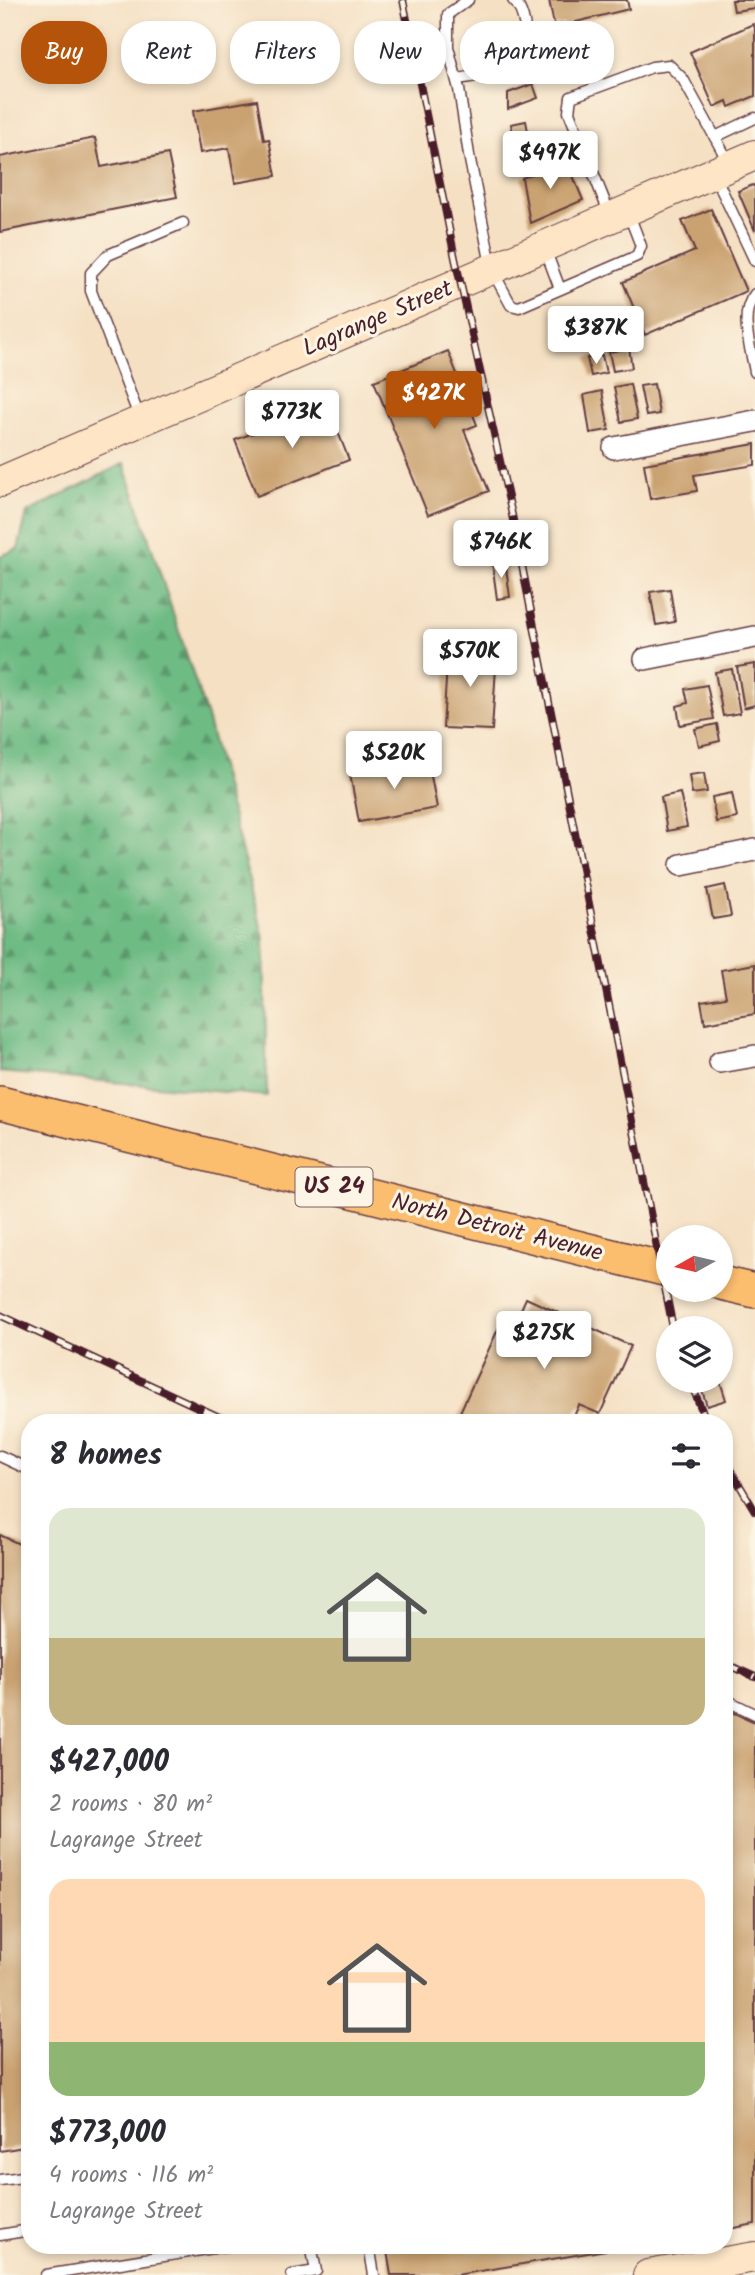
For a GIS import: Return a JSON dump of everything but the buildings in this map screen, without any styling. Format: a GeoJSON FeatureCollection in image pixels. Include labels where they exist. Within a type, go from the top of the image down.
{"type":"FeatureCollection","features":[{"type":"Feature","properties":{"kind":"main road","name":"Lagrange Street"},"geometry":{"type":"LineString","coordinates":[[0,482],[733,165]]}},
{"type":"Feature","properties":{"kind":"main road","name":"North Detroit Avenue"},"geometry":{"type":"LineString","coordinates":[[0,1103],[656,1267]]}},
{"type":"Feature","properties":{"kind":"main road"},"geometry":{"type":"LineString","coordinates":[[733,1286],[755,1292]]}},
{"type":"Feature","properties":{"kind":"main road"},"geometry":{"type":"LineString","coordinates":[[648,2275],[755,2257]]}},
{"type":"Feature","properties":{"kind":"street"},"geometry":{"type":"LineString","coordinates":[[614,448],[755,421]]}},
{"type":"Feature","properties":{"kind":"street"},"geometry":{"type":"LineString","coordinates":[[645,659],[755,637]]}},
{"type":"Feature","properties":{"kind":"street"},"geometry":{"type":"LineString","coordinates":[[681,865],[755,850]]}},
{"type":"Feature","properties":{"kind":"street"},"geometry":{"type":"LineString","coordinates":[[720,1062],[755,1056]]}},
{"type":"Feature","properties":{"kind":"lane"},"geometry":{"type":"LineString","coordinates":[[468,0],[448,15],[448,47],[457,79],[492,270],[511,305],[519,307],[637,256],[641,246],[619,214],[569,112],[571,97],[652,66],[669,65],[683,79],[733,165],[755,261]]}},
{"type":"Feature","properties":{"kind":"lane"},"geometry":{"type":"LineString","coordinates":[[457,79],[481,76],[510,63],[526,45],[526,32],[518,5],[513,0]]}},
{"type":"Feature","properties":{"kind":"lane"},"geometry":{"type":"LineString","coordinates":[[715,137],[755,118]]}},
{"type":"Feature","properties":{"kind":"lane"},"geometry":{"type":"LineString","coordinates":[[141,422],[91,291],[91,273],[108,255],[184,223]]}},
{"type":"Feature","properties":{"kind":"lane"},"geometry":{"type":"LineString","coordinates":[[544,246],[560,289]]}},
{"type":"Feature","properties":{"kind":"lane"},"geometry":{"type":"LineString","coordinates":[[755,294],[746,315],[755,372]]}},
{"type":"Feature","properties":{"kind":"lane"},"geometry":{"type":"LineString","coordinates":[[0,1456],[21,1466]]}},
{"type":"Feature","properties":{"kind":"lane"},"geometry":{"type":"LineString","coordinates":[[733,1703],[755,1714]]}},
{"type":"Feature","properties":{"kind":"lane"},"geometry":{"type":"LineString","coordinates":[[0,2180],[21,2177]]}},
{"type":"Feature","properties":{"kind":"lane"},"geometry":{"type":"LineString","coordinates":[[0,2235],[21,2232]]}},
{"type":"Feature","properties":{"kind":"lane"},"geometry":{"type":"LineString","coordinates":[[46,2275],[152,2254]]}},
{"type":"Feature","properties":{"kind":"lane"},"geometry":{"type":"LineString","coordinates":[[292,2275],[316,2271],[313,2254]]}},
{"type":"Feature","properties":{"kind":"lane"},"geometry":{"type":"LineString","coordinates":[[370,2254],[374,2275]]}},
{"type":"Feature","properties":{"kind":"green space"},"geometry":{"type":"Polygon","coordinates":[[[124,463],[207,717],[264,938],[267,1096],[0,1072],[0,556],[18,549],[27,513],[124,463]]]}},
{"type":"Feature","properties":{"kind":"railway"},"geometry":{"type":"LineString","coordinates":[[403,0],[455,258],[512,515],[671,1316]]}},
{"type":"Feature","properties":{"kind":"railway"},"geometry":{"type":"LineString","coordinates":[[0,1315],[213,1414]]}},
{"type":"Feature","properties":{"kind":"railway"},"geometry":{"type":"LineString","coordinates":[[695,1393],[703,1414]]}},
{"type":"Feature","properties":{"kind":"railway"},"geometry":{"type":"LineString","coordinates":[[733,1474],[755,1511]]}},
{"type":"Feature","properties":{"kind":"railway"},"geometry":{"type":"LineString","coordinates":[[733,1667],[755,1677]]}}]}
